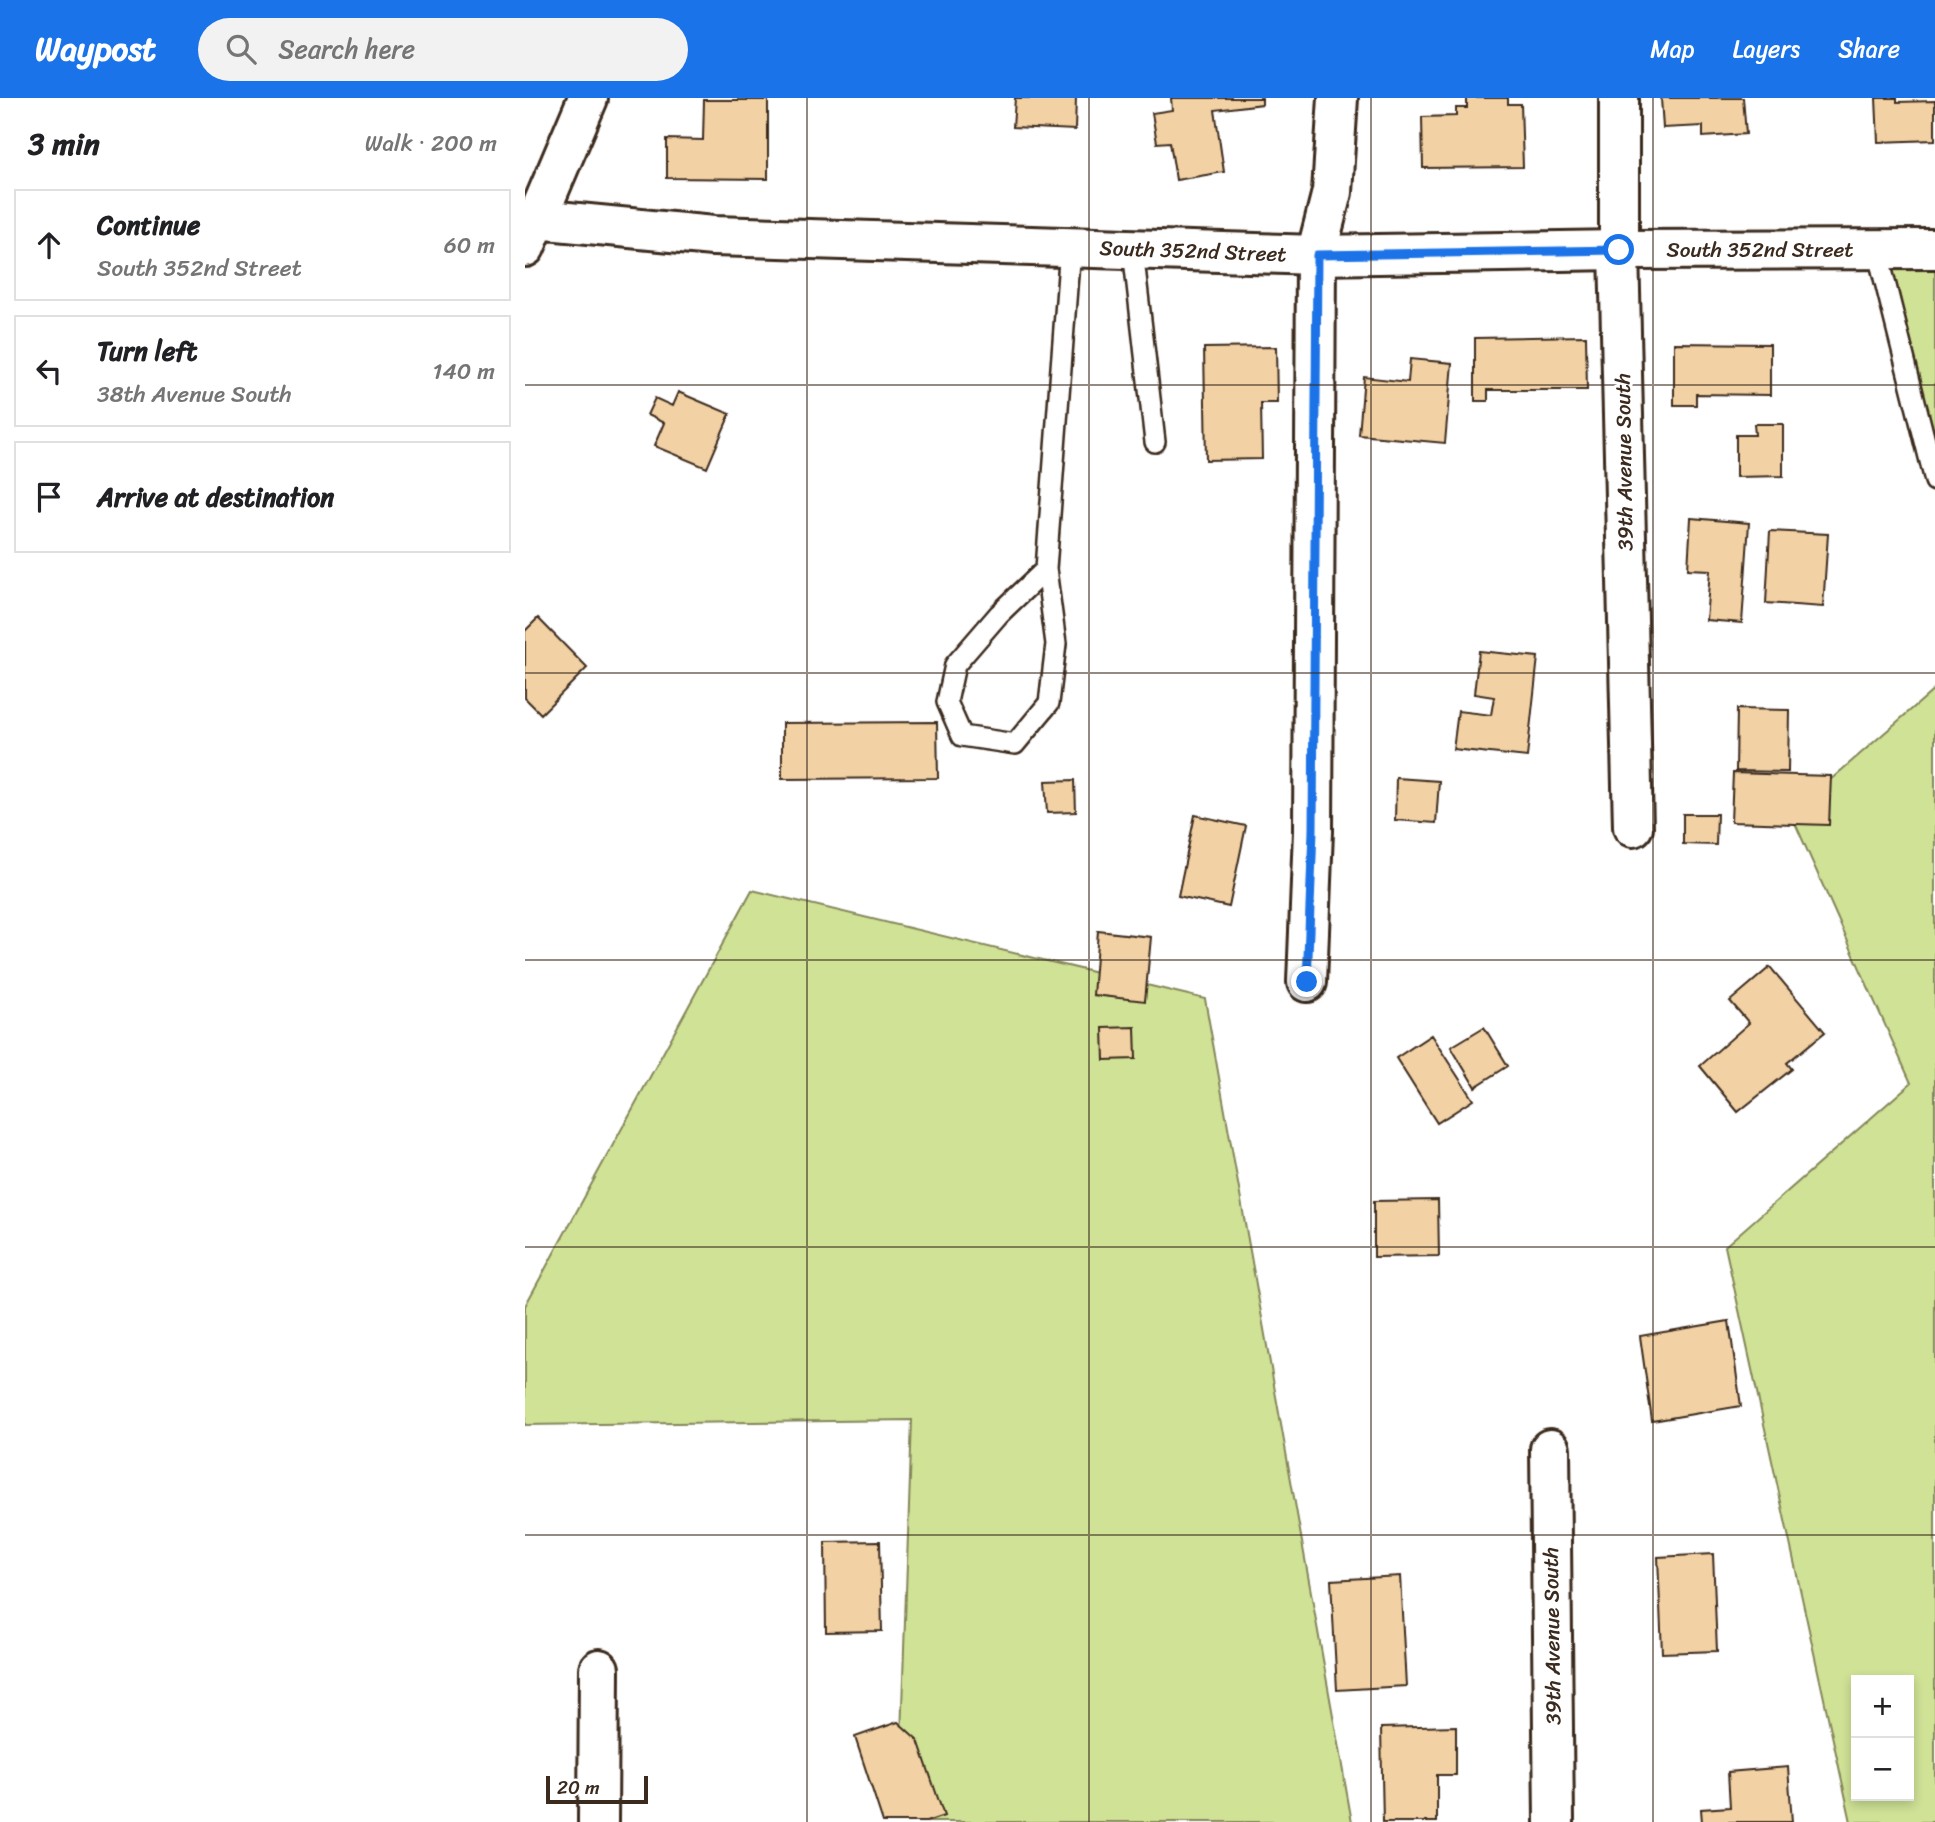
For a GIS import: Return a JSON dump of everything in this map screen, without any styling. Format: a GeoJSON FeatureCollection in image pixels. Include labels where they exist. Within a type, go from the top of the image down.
{"type":"FeatureCollection","features":[{"type":"Feature","properties":{"kind":"street"},"geometry":{"type":"LineString","coordinates":[[531,233],[588,98]]}},
{"type":"Feature","properties":{"kind":"street"},"geometry":{"type":"LineString","coordinates":[[1307,982],[1313,831],[1317,255],[1332,192],[1338,98]]}},
{"type":"Feature","properties":{"kind":"street","name":"39th Avenue South"},"geometry":{"type":"LineString","coordinates":[[1619,98],[1619,250],[1633,827]]}},
{"type":"Feature","properties":{"kind":"street","name":"South 352nd Street"},"geometry":{"type":"LineString","coordinates":[[531,233],[1317,255],[1935,249]]}},
{"type":"Feature","properties":{"kind":"street","name":"39th Avenue South"},"geometry":{"type":"LineString","coordinates":[[1550,1449],[1554,1822]]}},
{"type":"Feature","properties":{"kind":"street"},"geometry":{"type":"LineString","coordinates":[[598,1822],[599,1669]]}},
{"type":"Feature","properties":{"kind":"lane"},"geometry":{"type":"LineString","coordinates":[[1046,569],[999,614],[955,665],[947,702],[962,736],[1015,744],[1049,703],[1056,644],[1046,569],[1070,247]]}},
{"type":"Feature","properties":{"kind":"lane"},"geometry":{"type":"LineString","coordinates":[[1133,250],[1154,442]]}},
{"type":"Feature","properties":{"kind":"lane"},"geometry":{"type":"LineString","coordinates":[[1877,250],[1935,481]]}},
{"type":"Feature","properties":{"kind":"green space"},"geometry":{"type":"Polygon","coordinates":[[[1935,249],[1935,477],[1877,250],[1935,249]]]}},
{"type":"Feature","properties":{"kind":"green space"},"geometry":{"type":"Polygon","coordinates":[[[1935,689],[1935,1822],[1851,1822],[1725,1246],[1911,1083],[1791,814],[1935,689]]]}},
{"type":"Feature","properties":{"kind":"green space"},"geometry":{"type":"Polygon","coordinates":[[[752,890],[1205,999],[1352,1822],[898,1822],[912,1420],[525,1425],[525,1306],[752,890]]]}},
{"type":"Feature","properties":{"kind":"building"},"geometry":{"type":"Polygon","coordinates":[[[1015,98],[1076,98],[1075,130],[1013,127],[1015,98]]]}},
{"type":"Feature","properties":{"kind":"building"},"geometry":{"type":"Polygon","coordinates":[[[1171,98],[1262,98],[1262,104],[1215,110],[1224,172],[1176,180],[1170,142],[1157,143],[1152,113],[1172,110],[1171,98]]]}},
{"type":"Feature","properties":{"kind":"building"},"geometry":{"type":"Polygon","coordinates":[[[1467,98],[1508,98],[1508,104],[1521,104],[1523,167],[1423,168],[1422,117],[1456,116],[1456,108],[1467,108],[1467,98]]]}},
{"type":"Feature","properties":{"kind":"building"},"geometry":{"type":"Polygon","coordinates":[[[1661,98],[1743,98],[1746,134],[1703,137],[1703,126],[1663,128],[1661,98]]]}},
{"type":"Feature","properties":{"kind":"building"},"geometry":{"type":"Polygon","coordinates":[[[1876,98],[1897,98],[1897,102],[1935,101],[1935,140],[1878,142],[1876,98]]]}},
{"type":"Feature","properties":{"kind":"building"},"geometry":{"type":"Polygon","coordinates":[[[704,100],[768,100],[768,179],[667,178],[667,139],[703,140],[704,100]]]}},
{"type":"Feature","properties":{"kind":"building"},"geometry":{"type":"Polygon","coordinates":[[[1586,336],[1587,390],[1488,390],[1488,401],[1475,401],[1475,338],[1586,336]]]}},
{"type":"Feature","properties":{"kind":"building"},"geometry":{"type":"Polygon","coordinates":[[[1674,343],[1770,344],[1770,395],[1696,394],[1696,405],[1674,405],[1674,343]]]}},
{"type":"Feature","properties":{"kind":"building"},"geometry":{"type":"Polygon","coordinates":[[[1276,347],[1277,403],[1261,403],[1262,459],[1206,460],[1204,348],[1276,347]]]}},
{"type":"Feature","properties":{"kind":"building"},"geometry":{"type":"Polygon","coordinates":[[[1410,359],[1452,363],[1445,443],[1359,435],[1364,377],[1408,382],[1410,359]]]}},
{"type":"Feature","properties":{"kind":"building"},"geometry":{"type":"Polygon","coordinates":[[[678,392],[730,414],[707,468],[654,446],[664,423],[647,415],[655,398],[672,406],[678,392]]]}},
{"type":"Feature","properties":{"kind":"building"},"geometry":{"type":"Polygon","coordinates":[[[1754,424],[1783,424],[1783,476],[1736,477],[1736,435],[1755,435],[1754,424]]]}},
{"type":"Feature","properties":{"kind":"building"},"geometry":{"type":"Polygon","coordinates":[[[1691,518],[1749,523],[1742,623],[1706,620],[1710,570],[1688,569],[1691,518]]]}},
{"type":"Feature","properties":{"kind":"building"},"geometry":{"type":"Polygon","coordinates":[[[1770,531],[1828,534],[1823,607],[1766,603],[1770,531]]]}},
{"type":"Feature","properties":{"kind":"building"},"geometry":{"type":"Polygon","coordinates":[[[538,618],[587,668],[541,714],[525,698],[525,631],[538,618]]]}},
{"type":"Feature","properties":{"kind":"building"},"geometry":{"type":"Polygon","coordinates":[[[1479,651],[1538,657],[1527,757],[1453,749],[1458,711],[1491,715],[1494,697],[1474,694],[1479,651]]]}},
{"type":"Feature","properties":{"kind":"building"},"geometry":{"type":"Polygon","coordinates":[[[1737,709],[1789,710],[1788,772],[1736,771],[1737,709]]]}},
{"type":"Feature","properties":{"kind":"building"},"geometry":{"type":"Polygon","coordinates":[[[937,722],[938,778],[782,779],[782,723],[937,722]]]}},
{"type":"Feature","properties":{"kind":"building"},"geometry":{"type":"Polygon","coordinates":[[[1733,773],[1831,776],[1829,825],[1731,822],[1733,773]]]}},
{"type":"Feature","properties":{"kind":"building"},"geometry":{"type":"Polygon","coordinates":[[[1396,778],[1439,781],[1436,823],[1395,820],[1396,778]]]}},
{"type":"Feature","properties":{"kind":"building"},"geometry":{"type":"Polygon","coordinates":[[[1075,780],[1076,812],[1047,813],[1045,781],[1075,780]]]}},
{"type":"Feature","properties":{"kind":"building"},"geometry":{"type":"Polygon","coordinates":[[[1683,814],[1717,814],[1716,845],[1683,844],[1683,814]]]}},
{"type":"Feature","properties":{"kind":"building"},"geometry":{"type":"Polygon","coordinates":[[[1195,815],[1246,826],[1229,907],[1178,896],[1195,815]]]}},
{"type":"Feature","properties":{"kind":"building"},"geometry":{"type":"Polygon","coordinates":[[[1098,931],[1151,937],[1145,1001],[1093,995],[1098,931]]]}},
{"type":"Feature","properties":{"kind":"building"},"geometry":{"type":"Polygon","coordinates":[[[1770,967],[1825,1032],[1787,1063],[1792,1069],[1738,1112],[1700,1066],[1749,1023],[1730,1001],[1770,967]]]}},
{"type":"Feature","properties":{"kind":"building"},"geometry":{"type":"Polygon","coordinates":[[[1135,1027],[1136,1059],[1104,1060],[1103,1028],[1135,1027]]]}},
{"type":"Feature","properties":{"kind":"building"},"geometry":{"type":"Polygon","coordinates":[[[1484,1027],[1508,1066],[1475,1087],[1451,1047],[1484,1027]]]}},
{"type":"Feature","properties":{"kind":"building"},"geometry":{"type":"Polygon","coordinates":[[[1431,1035],[1473,1100],[1437,1123],[1396,1058],[1431,1035]]]}},
{"type":"Feature","properties":{"kind":"building"},"geometry":{"type":"Polygon","coordinates":[[[1438,1200],[1439,1256],[1374,1257],[1374,1201],[1438,1200]]]}},
{"type":"Feature","properties":{"kind":"building"},"geometry":{"type":"Polygon","coordinates":[[[1729,1321],[1741,1406],[1652,1421],[1640,1336],[1729,1321]]]}},
{"type":"Feature","properties":{"kind":"building"},"geometry":{"type":"Polygon","coordinates":[[[880,1541],[882,1631],[826,1632],[825,1542],[880,1541]]]}},
{"type":"Feature","properties":{"kind":"building"},"geometry":{"type":"Polygon","coordinates":[[[1713,1554],[1717,1651],[1662,1653],[1658,1557],[1713,1554]]]}},
{"type":"Feature","properties":{"kind":"building"},"geometry":{"type":"Polygon","coordinates":[[[1400,1576],[1406,1686],[1337,1690],[1331,1580],[1400,1576]]]}},
{"type":"Feature","properties":{"kind":"building"},"geometry":{"type":"Polygon","coordinates":[[[898,1722],[918,1740],[944,1816],[926,1822],[883,1822],[855,1737],[898,1722]]]}},
{"type":"Feature","properties":{"kind":"building"},"geometry":{"type":"Polygon","coordinates":[[[1456,1726],[1456,1775],[1437,1775],[1437,1822],[1383,1822],[1381,1728],[1456,1726]]]}},
{"type":"Feature","properties":{"kind":"building"},"geometry":{"type":"Polygon","coordinates":[[[1788,1767],[1792,1822],[1702,1822],[1701,1809],[1730,1807],[1728,1772],[1788,1767]]]}},
{"type":"Feature","properties":{"kind":"route"},"geometry":{"type":"LineString","coordinates":[[1307,982],[1313,831],[1317,255],[1619,250]]}}]}
